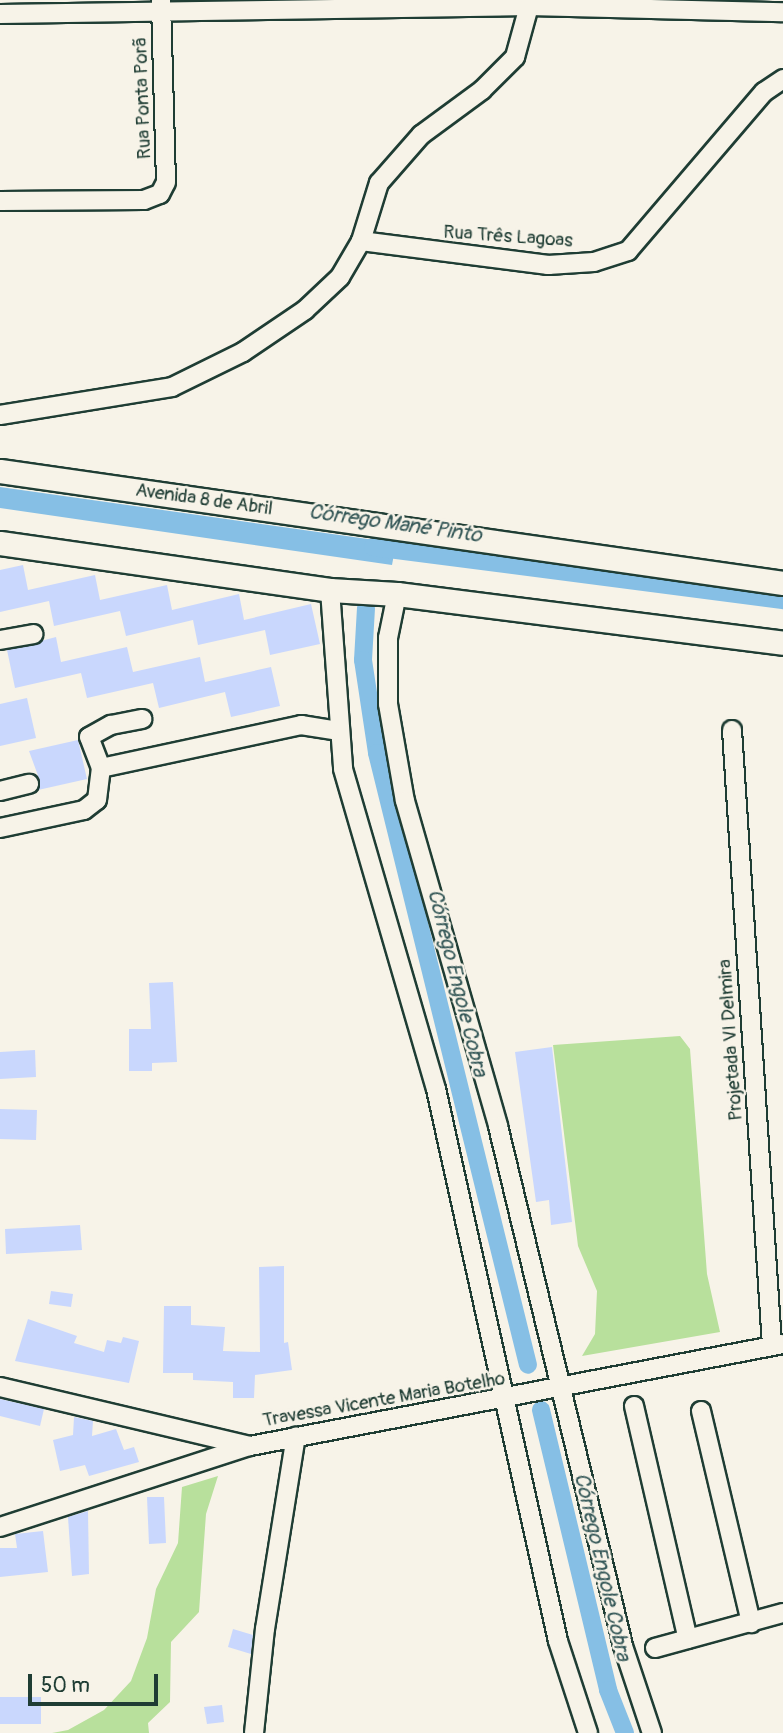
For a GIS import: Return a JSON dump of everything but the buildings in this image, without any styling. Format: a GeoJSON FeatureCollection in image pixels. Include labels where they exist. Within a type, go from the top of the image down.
{"type":"FeatureCollection","features":[{"type":"Feature","properties":{"kind":"main road","name":"Avenida 8 de Abril"},"geometry":{"type":"LineString","coordinates":[[0,471],[783,583]]}},
{"type":"Feature","properties":{"kind":"main road"},"geometry":{"type":"LineString","coordinates":[[0,543],[330,590],[397,594],[783,643]]}},
{"type":"Feature","properties":{"kind":"street"},"geometry":{"type":"LineString","coordinates":[[0,13],[161,7],[529,6],[560,3],[783,12]]}},
{"type":"Feature","properties":{"kind":"street"},"geometry":{"type":"LineString","coordinates":[[0,415],[172,387],[243,352],[305,310],[340,277],[361,241],[379,183],[421,135],[482,90],[515,57],[529,6]]}},
{"type":"Feature","properties":{"kind":"street","name":"Rua Ponta Porã"},"geometry":{"type":"LineString","coordinates":[[0,201],[144,200],[160,194],[166,182],[161,7]]}},
{"type":"Feature","properties":{"kind":"street","name":"Rua Três Lagoas"},"geometry":{"type":"LineString","coordinates":[[361,241],[548,265],[594,262],[628,251],[764,92],[783,79]]}},
{"type":"Feature","properties":{"kind":"street"},"geometry":{"type":"LineString","coordinates":[[330,590],[340,731],[354,815],[436,1089],[558,1641],[588,1733]]}},
{"type":"Feature","properties":{"kind":"street"},"geometry":{"type":"LineString","coordinates":[[397,594],[388,638],[388,704],[405,801],[498,1126],[623,1646],[652,1733]]}},
{"type":"Feature","properties":{"kind":"street"},"geometry":{"type":"LineString","coordinates":[[0,640],[33,634]]}},
{"type":"Feature","properties":{"kind":"street"},"geometry":{"type":"LineString","coordinates":[[0,828],[84,810],[97,800],[101,768],[89,737],[111,725],[142,719]]}},
{"type":"Feature","properties":{"kind":"street"},"geometry":{"type":"LineString","coordinates":[[101,768],[301,724],[340,731]]}},
{"type":"Feature","properties":{"kind":"street","name":"Projetada VI Delmira"},"geometry":{"type":"LineString","coordinates":[[732,730],[778,1345]]}},
{"type":"Feature","properties":{"kind":"street"},"geometry":{"type":"LineString","coordinates":[[0,791],[29,784]]}},
{"type":"Feature","properties":{"kind":"street","name":"Travessa Vicente Maria Botelho"},"geometry":{"type":"LineString","coordinates":[[0,1527],[250,1446],[504,1400],[778,1345]]}},
{"type":"Feature","properties":{"kind":"street"},"geometry":{"type":"LineString","coordinates":[[0,1387],[250,1446]]}},
{"type":"Feature","properties":{"kind":"street"},"geometry":{"type":"LineString","coordinates":[[634,1406],[688,1639]]}},
{"type":"Feature","properties":{"kind":"street"},"geometry":{"type":"LineString","coordinates":[[701,1411],[751,1623]]}},
{"type":"Feature","properties":{"kind":"street"},"geometry":{"type":"LineString","coordinates":[[254,1733],[265,1629],[296,1436]]}},
{"type":"Feature","properties":{"kind":"street"},"geometry":{"type":"LineString","coordinates":[[655,1648],[783,1613]]}},
{"type":"Feature","properties":{"kind":"green space"},"geometry":{"type":"Polygon","coordinates":[[[680,1036],[690,1049],[707,1274],[720,1332],[582,1356],[595,1334],[597,1291],[578,1246],[553,1045],[680,1036]]]}},
{"type":"Feature","properties":{"kind":"green space"},"geometry":{"type":"Polygon","coordinates":[[[218,1476],[206,1514],[199,1612],[171,1642],[170,1702],[148,1723],[149,1733],[52,1733],[68,1730],[104,1710],[131,1681],[147,1638],[156,1589],[178,1543],[182,1487],[218,1476]]]}},
{"type":"Feature","properties":{"kind":"water","name":"Córrego Mané Pinto"},"geometry":{"type":"Polygon","coordinates":[[[0,487],[396,543],[392,565],[0,508],[0,487]]]}},
{"type":"Feature","properties":{"kind":"waterway","name":"Córrego Mané Pinto"},"geometry":{"type":"LineString","coordinates":[[373,547],[783,600]]}},
{"type":"Feature","properties":{"kind":"waterway","name":"Córrego Engole Cobra"},"geometry":{"type":"LineString","coordinates":[[366,608],[363,660],[377,753],[528,1365]]}},
{"type":"Feature","properties":{"kind":"waterway","name":"Córrego Engole Cobra"},"geometry":{"type":"LineString","coordinates":[[541,1410],[608,1690],[625,1733]]}}]}
